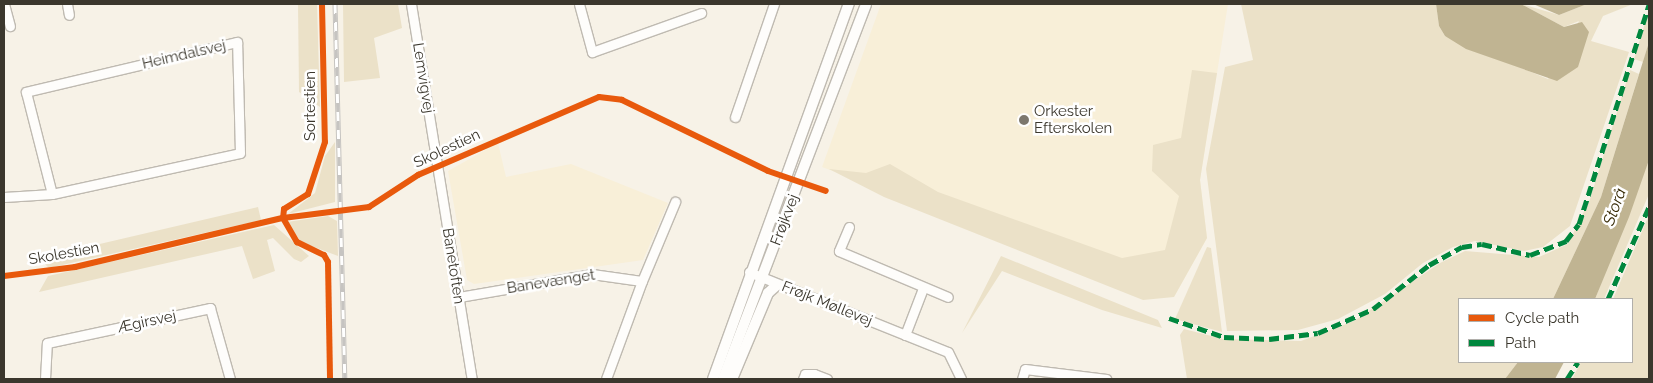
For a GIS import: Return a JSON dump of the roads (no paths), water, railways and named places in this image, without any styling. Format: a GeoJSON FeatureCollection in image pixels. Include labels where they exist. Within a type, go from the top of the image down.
{"type":"FeatureCollection","features":[{"type":"Feature","properties":{"kind":"street"},"geometry":{"type":"LineString","coordinates":[[4,4],[10,26]]}},
{"type":"Feature","properties":{"kind":"street"},"geometry":{"type":"LineString","coordinates":[[67,4],[69,14]]}},
{"type":"Feature","properties":{"kind":"street","name":"Lemvigvej"},"geometry":{"type":"LineString","coordinates":[[411,4],[435,152]]}},
{"type":"Feature","properties":{"kind":"street"},"geometry":{"type":"LineString","coordinates":[[579,4],[592,52],[701,13]]}},
{"type":"Feature","properties":{"kind":"street"},"geometry":{"type":"LineString","coordinates":[[735,117],[774,4]]}},
{"type":"Feature","properties":{"kind":"street","name":"Frøjkvej"},"geometry":{"type":"LineString","coordinates":[[713,379],[748,272],[849,4]]}},
{"type":"Feature","properties":{"kind":"street","name":"Frøjkvej"},"geometry":{"type":"LineString","coordinates":[[723,379],[866,4]]}},
{"type":"Feature","properties":{"kind":"street","name":"Heimdalsvej"},"geometry":{"type":"LineString","coordinates":[[4,197],[52,194],[240,153],[236,42],[26,92],[52,194]]}},
{"type":"Feature","properties":{"kind":"street","name":"Banetoften"},"geometry":{"type":"LineString","coordinates":[[435,152],[472,379]]}},
{"type":"Feature","properties":{"kind":"street"},"geometry":{"type":"LineString","coordinates":[[606,379],[642,281],[675,202]]}},
{"type":"Feature","properties":{"kind":"street"},"geometry":{"type":"LineString","coordinates":[[848,228],[839,251],[948,297]]}},
{"type":"Feature","properties":{"kind":"street","name":"Frøjk Møllevej"},"geometry":{"type":"LineString","coordinates":[[748,272],[948,352],[961,379]]}},
{"type":"Feature","properties":{"kind":"street","name":"Banevænget"},"geometry":{"type":"LineString","coordinates":[[459,297],[592,274],[642,281]]}},
{"type":"Feature","properties":{"kind":"street"},"geometry":{"type":"LineString","coordinates":[[732,379],[768,293],[777,285]]}},
{"type":"Feature","properties":{"kind":"street"},"geometry":{"type":"LineString","coordinates":[[905,336],[923,288]]}},
{"type":"Feature","properties":{"kind":"street","name":"Ægirsvej"},"geometry":{"type":"LineString","coordinates":[[45,379],[47,343],[210,308],[230,379]]}},
{"type":"Feature","properties":{"kind":"street"},"geometry":{"type":"LineString","coordinates":[[1022,379],[1025,369],[1106,379]]}},
{"type":"Feature","properties":{"kind":"street"},"geometry":{"type":"LineString","coordinates":[[803,379],[805,374],[814,374],[827,379]]}},
{"type":"Feature","properties":{"kind":"water"},"geometry":{"type":"Polygon","coordinates":[[[1436,4],[1521,4],[1564,27],[1582,22],[1589,32],[1578,67],[1557,81],[1466,49],[1445,36],[1439,26],[1436,4]]]}},
{"type":"Feature","properties":{"kind":"water"},"geometry":{"type":"Polygon","coordinates":[[[1533,4],[1587,4],[1559,15],[1533,4]]]}},
{"type":"Feature","properties":{"kind":"water","name":"Storå"},"geometry":{"type":"Polygon","coordinates":[[[1649,42],[1649,160],[1629,217],[1595,298],[1553,298],[1601,197],[1649,42]]]}},
{"type":"Feature","properties":{"kind":"water"},"geometry":{"type":"Polygon","coordinates":[[[1517,363],[1563,363],[1555,379],[1505,379],[1517,363]]]}},
{"type":"Feature","properties":{"kind":"railway"},"geometry":{"type":"LineString","coordinates":[[335,4],[345,379]]}},
{"type":"Feature","properties":{"kind":"place","name":"Orkester Efterskolen"},"geometry":{"type":"Point","coordinates":[1024,120]}}]}
